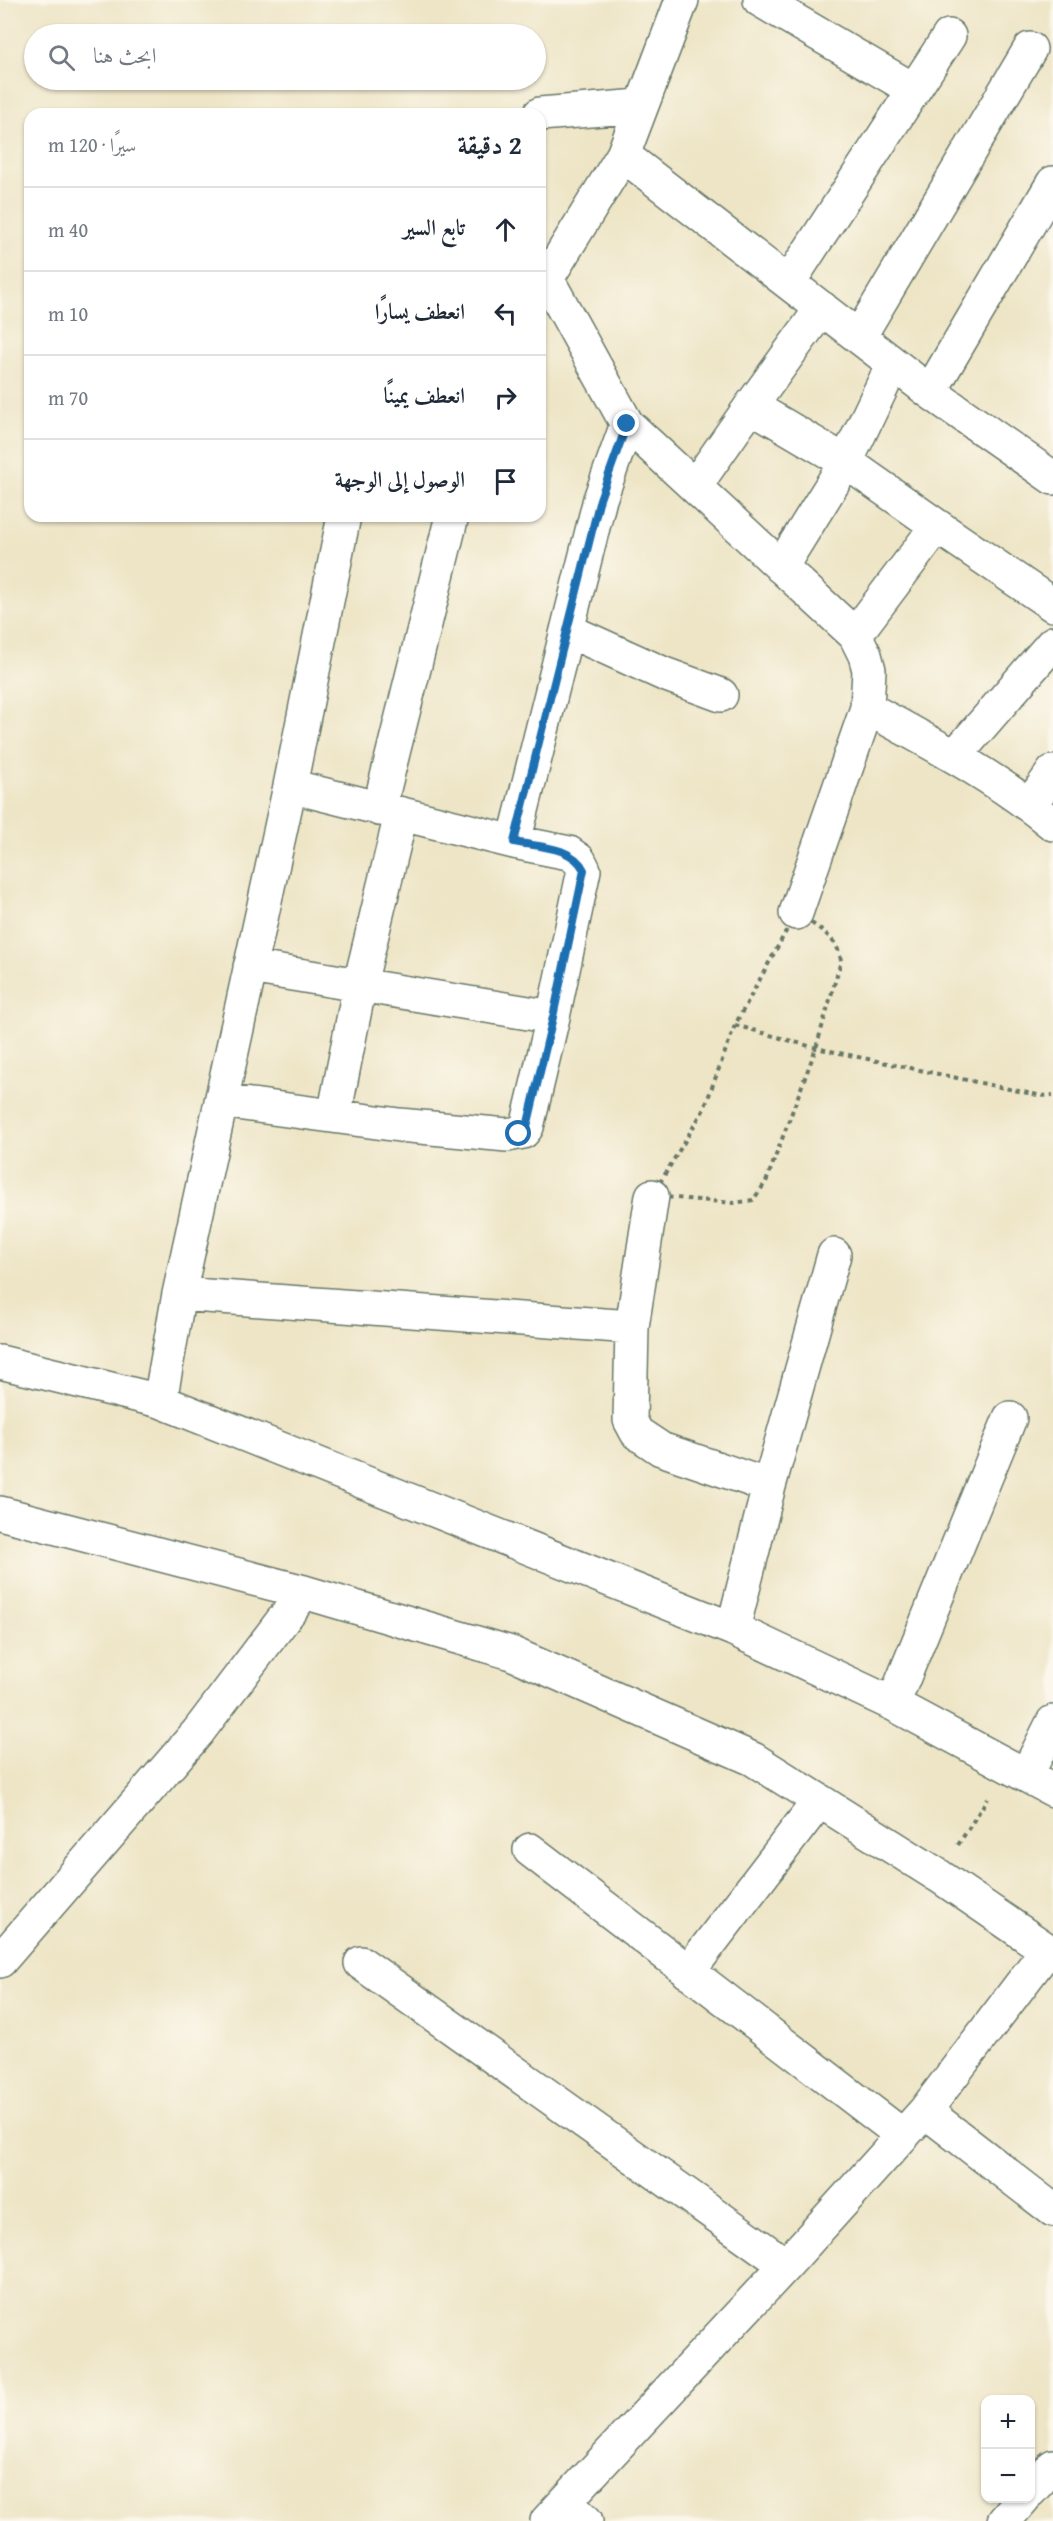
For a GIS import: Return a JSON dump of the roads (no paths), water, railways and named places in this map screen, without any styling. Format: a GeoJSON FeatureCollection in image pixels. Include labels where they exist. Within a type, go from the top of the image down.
{"type":"FeatureCollection","features":[{"type":"Feature","properties":{"kind":"street"},"geometry":{"type":"LineString","coordinates":[[546,278],[623,155],[682,0]]}},
{"type":"Feature","properties":{"kind":"street"},"geometry":{"type":"LineString","coordinates":[[760,0],[914,90]]}},
{"type":"Feature","properties":{"kind":"street"},"geometry":{"type":"LineString","coordinates":[[789,282],[949,36]]}},
{"type":"Feature","properties":{"kind":"street"},"geometry":{"type":"LineString","coordinates":[[859,337],[1030,49]]}},
{"type":"Feature","properties":{"kind":"street"},"geometry":{"type":"LineString","coordinates":[[546,114],[640,106]]}},
{"type":"Feature","properties":{"kind":"street"},"geometry":{"type":"LineString","coordinates":[[623,155],[930,392],[1053,478]]}},
{"type":"Feature","properties":{"kind":"street"},"geometry":{"type":"LineString","coordinates":[[930,392],[1053,183]]}},
{"type":"Feature","properties":{"kind":"street"},"geometry":{"type":"LineString","coordinates":[[546,288],[627,424],[855,634],[866,655],[869,670],[867,708],[796,913]]}},
{"type":"Feature","properties":{"kind":"street"},"geometry":{"type":"LineString","coordinates":[[695,486],[822,308]]}},
{"type":"Feature","properties":{"kind":"street"},"geometry":{"type":"LineString","coordinates":[[781,567],[846,462],[893,364]]}},
{"type":"Feature","properties":{"kind":"street"},"geometry":{"type":"LineString","coordinates":[[751,406],[846,462],[1053,605]]}},
{"type":"Feature","properties":{"kind":"street"},"geometry":{"type":"LineString","coordinates":[[514,842],[600,499],[627,424]]}},
{"type":"Feature","properties":{"kind":"street"},"geometry":{"type":"LineString","coordinates":[[160,1401],[179,1294],[290,786],[343,522]]}},
{"type":"Feature","properties":{"kind":"street"},"geometry":{"type":"LineString","coordinates":[[334,1116],[390,812],[451,522]]}},
{"type":"Feature","properties":{"kind":"street"},"geometry":{"type":"LineString","coordinates":[[855,634],[937,526]]}},
{"type":"Feature","properties":{"kind":"street"},"geometry":{"type":"LineString","coordinates":[[567,630],[664,674],[721,695]]}},
{"type":"Feature","properties":{"kind":"street"},"geometry":{"type":"LineString","coordinates":[[955,756],[1053,643]]}},
{"type":"Feature","properties":{"kind":"street"},"geometry":{"type":"LineString","coordinates":[[867,708],[955,756],[1041,814],[1053,772]]}},
{"type":"Feature","properties":{"kind":"street"},"geometry":{"type":"LineString","coordinates":[[221,1101],[486,1133],[507,1135],[523,1132],[527,1127],[553,1017],[584,870],[579,860],[569,853],[514,842],[290,786]]}},
{"type":"Feature","properties":{"kind":"street"},"geometry":{"type":"LineString","coordinates":[[250,967],[553,1017]]}},
{"type":"Feature","properties":{"kind":"street"},"geometry":{"type":"LineString","coordinates":[[652,1196],[632,1327],[630,1420],[637,1433],[661,1449],[768,1486]]}},
{"type":"Feature","properties":{"kind":"street"},"geometry":{"type":"LineString","coordinates":[[733,1629],[768,1486],[834,1255]]}},
{"type":"Feature","properties":{"kind":"street"},"geometry":{"type":"LineString","coordinates":[[179,1294],[632,1327]]}},
{"type":"Feature","properties":{"kind":"street"},"geometry":{"type":"LineString","coordinates":[[0,1362],[160,1401],[733,1629],[893,1704],[1040,1782],[1053,1722]]}},
{"type":"Feature","properties":{"kind":"street"},"geometry":{"type":"LineString","coordinates":[[893,1704],[1010,1418]]}},
{"type":"Feature","properties":{"kind":"street"},"geometry":{"type":"LineString","coordinates":[[0,1513],[304,1592],[511,1653],[753,1759],[939,1876],[1050,1952],[926,2111],[786,2265],[566,2515]]}},
{"type":"Feature","properties":{"kind":"street"},"geometry":{"type":"LineString","coordinates":[[0,1961],[198,1732],[304,1592]]}},
{"type":"Feature","properties":{"kind":"street"},"geometry":{"type":"LineString","coordinates":[[688,1972],[819,1801]]}},
{"type":"Feature","properties":{"kind":"street"},"geometry":{"type":"LineString","coordinates":[[530,1850],[902,2135]]}},
{"type":"Feature","properties":{"kind":"street"},"geometry":{"type":"LineString","coordinates":[[361,1963],[786,2265]]}},
{"type":"Feature","properties":{"kind":"street"},"geometry":{"type":"LineString","coordinates":[[926,2111],[1053,2210]]}},
{"type":"Feature","properties":{"kind":"street"},"geometry":{"type":"LineString","coordinates":[[1035,2486],[1053,2466]]}},
{"type":"Feature","properties":{"kind":"street"},"geometry":{"type":"LineString","coordinates":[[1004,2521],[1020,2503]]}}]}
